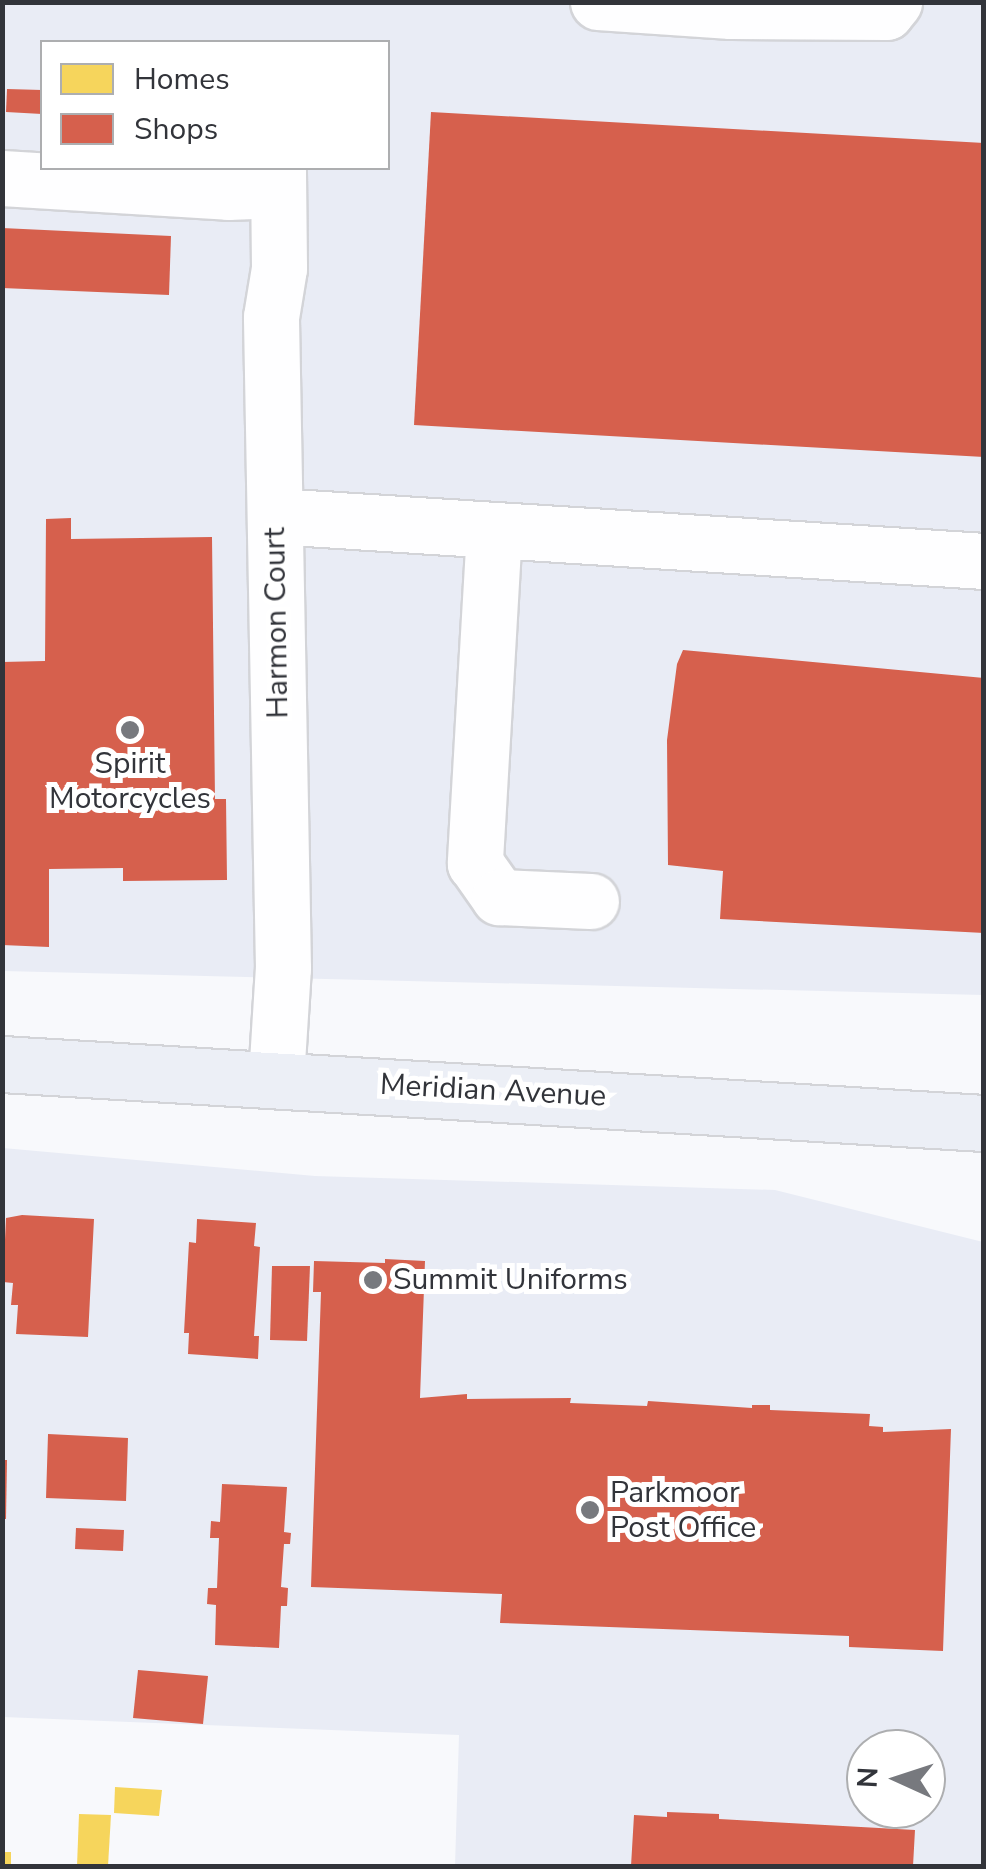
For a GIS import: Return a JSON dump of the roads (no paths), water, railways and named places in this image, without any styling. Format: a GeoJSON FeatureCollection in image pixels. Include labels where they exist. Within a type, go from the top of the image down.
{"type":"FeatureCollection","features":[{"type":"Feature","properties":{"kind":"main road","name":"Meridian Avenue"},"geometry":{"type":"LineString","coordinates":[[2,1064],[984,1123]]}},
{"type":"Feature","properties":{"kind":"street"},"geometry":{"type":"LineString","coordinates":[[598,2],[886,12],[894,2]]}},
{"type":"Feature","properties":{"kind":"street"},"geometry":{"type":"LineString","coordinates":[[2,178],[228,192],[278,179]]}},
{"type":"Feature","properties":{"kind":"street","name":"Harmon Court"},"geometry":{"type":"LineString","coordinates":[[276,1078],[283,968],[270,317],[278,268],[278,179]]}},
{"type":"Feature","properties":{"kind":"street"},"geometry":{"type":"LineString","coordinates":[[275,516],[984,562]]}},
{"type":"Feature","properties":{"kind":"street"},"geometry":{"type":"LineString","coordinates":[[494,530],[475,863],[498,897],[591,901]]}},
{"type":"Feature","properties":{"kind":"place","name":"Spirit Motorcycles"},"geometry":{"type":"Point","coordinates":[130,730]}},
{"type":"Feature","properties":{"kind":"place","name":"Summit Uniforms"},"geometry":{"type":"Point","coordinates":[373,1280]}},
{"type":"Feature","properties":{"kind":"place","name":"Parkmoor Post Office"},"geometry":{"type":"Point","coordinates":[590,1510]}}]}
